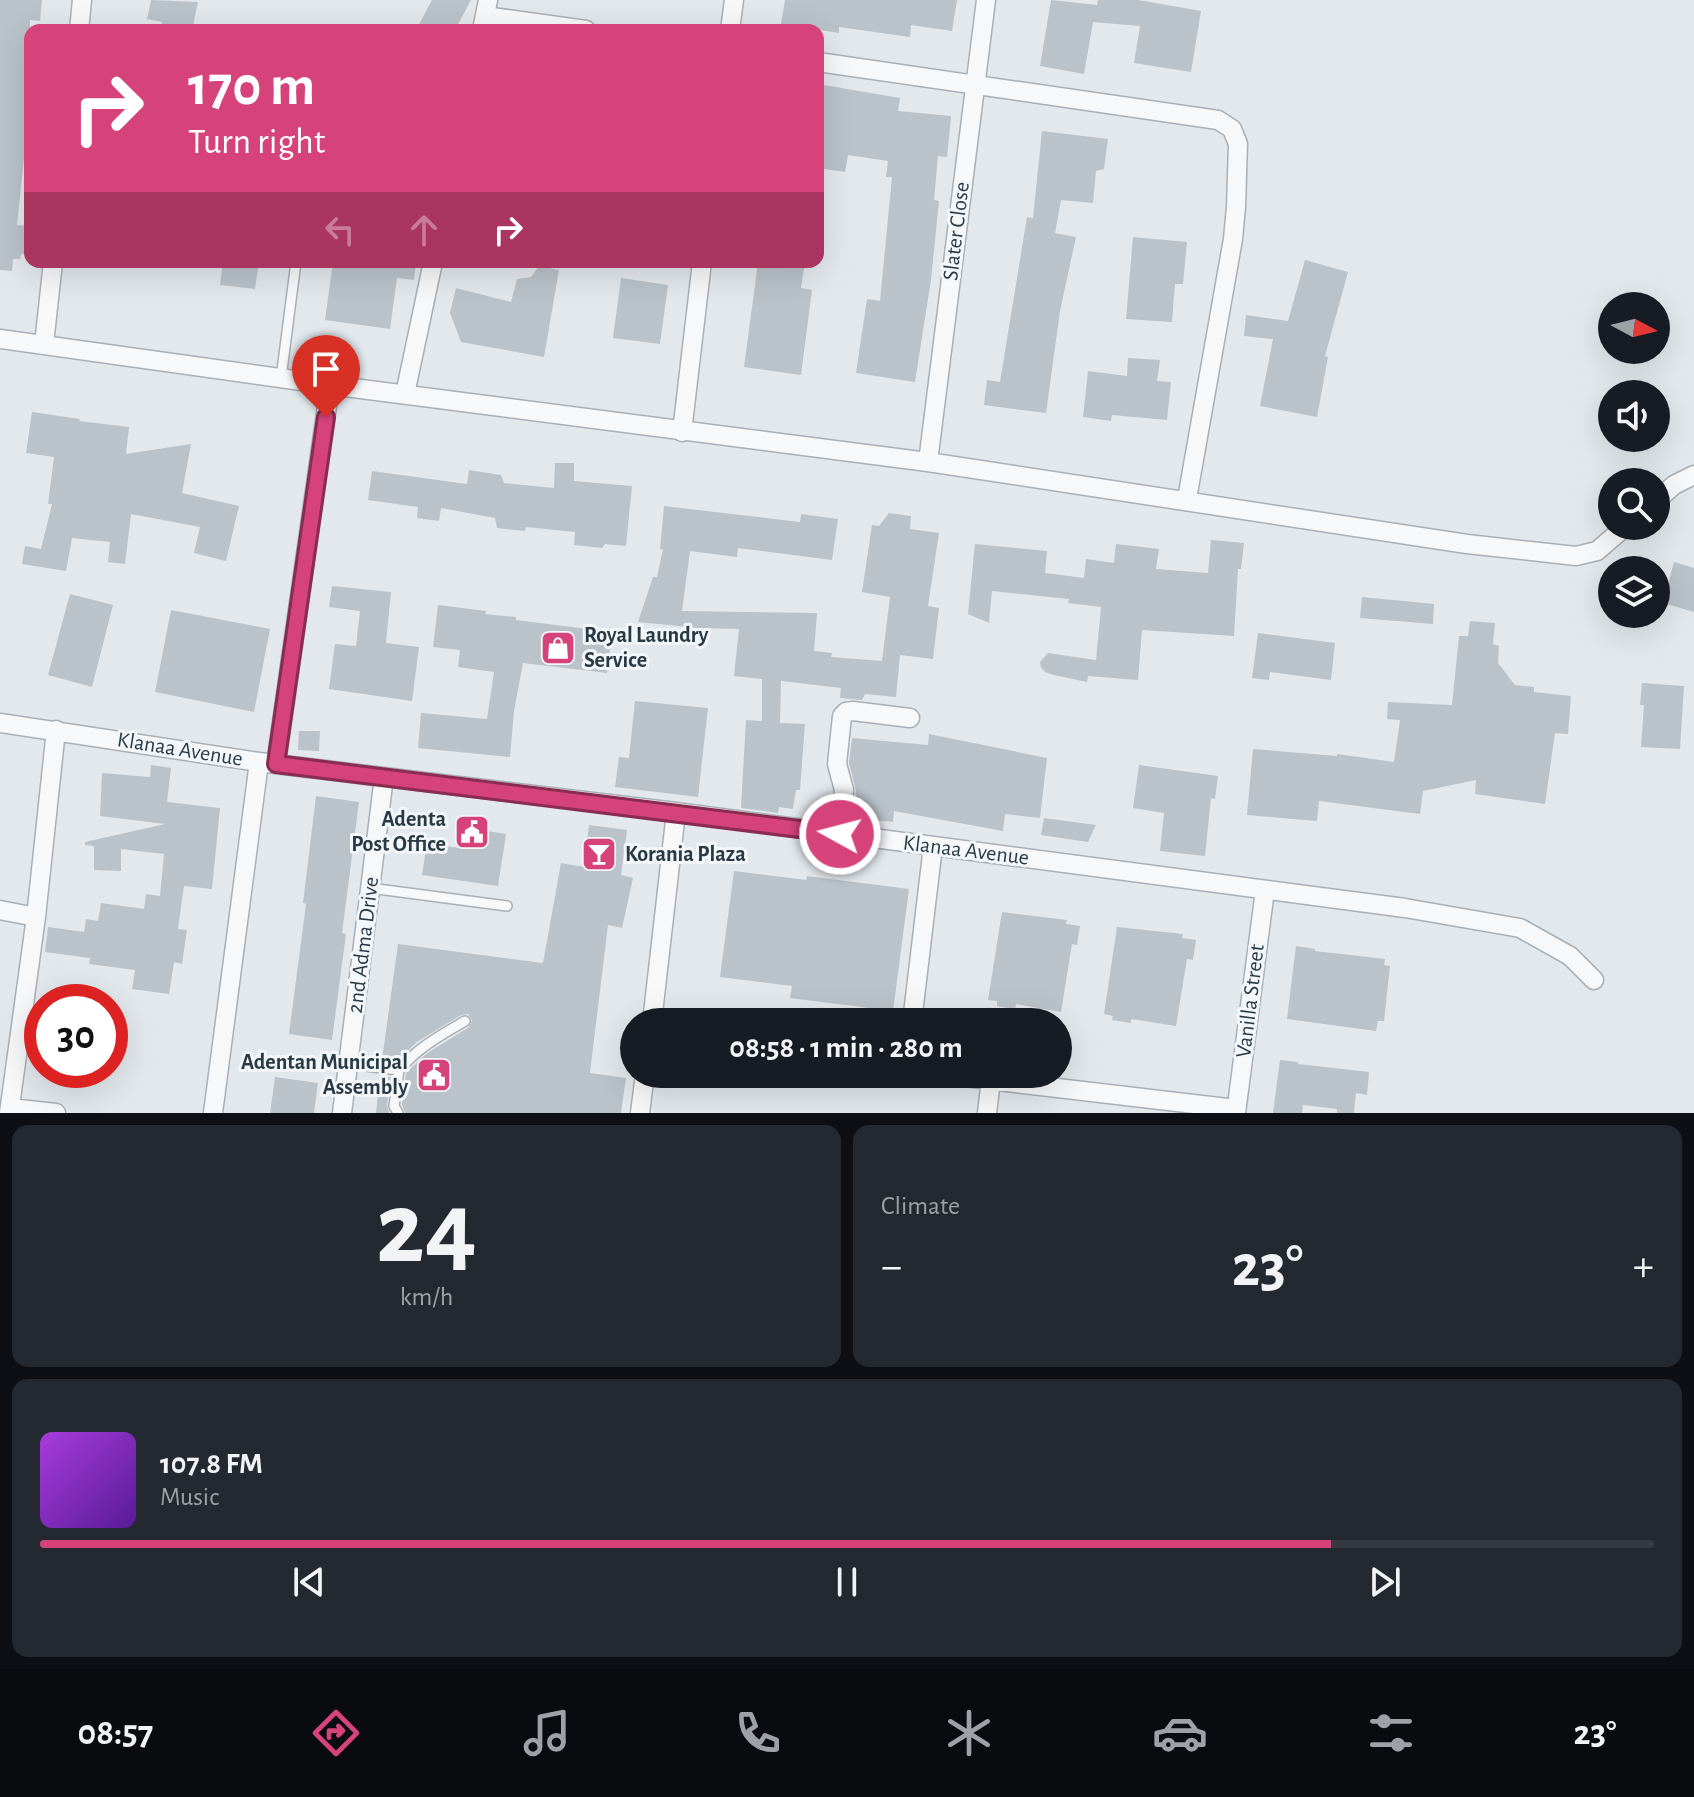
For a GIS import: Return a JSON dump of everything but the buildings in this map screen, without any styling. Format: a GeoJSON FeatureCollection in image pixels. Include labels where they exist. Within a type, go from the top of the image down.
{"type":"FeatureCollection","features":[{"type":"Feature","properties":{"kind":"street"},"geometry":{"type":"LineString","coordinates":[[80,24],[82,0]]}},
{"type":"Feature","properties":{"kind":"street"},"geometry":{"type":"LineString","coordinates":[[731,24],[734,0]]}},
{"type":"Feature","properties":{"kind":"street","name":"Slater Close"},"geometry":{"type":"LineString","coordinates":[[928,462],[973,84],[986,0]]}},
{"type":"Feature","properties":{"kind":"street"},"geometry":{"type":"LineString","coordinates":[[485,15],[546,24]]}},
{"type":"Feature","properties":{"kind":"street"},"geometry":{"type":"LineString","coordinates":[[824,63],[1218,120],[1232,129],[1238,144],[1233,239],[1187,499]]}},
{"type":"Feature","properties":{"kind":"street"},"geometry":{"type":"LineString","coordinates":[[44,344],[52,268]]}},
{"type":"Feature","properties":{"kind":"street"},"geometry":{"type":"LineString","coordinates":[[405,394],[432,268]]}},
{"type":"Feature","properties":{"kind":"street"},"geometry":{"type":"LineString","coordinates":[[682,432],[701,268]]}},
{"type":"Feature","properties":{"kind":"street"},"geometry":{"type":"LineString","coordinates":[[0,339],[682,432],[928,462],[1467,544],[1576,556],[1597,551],[1610,540]]}},
{"type":"Feature","properties":{"kind":"street"},"geometry":{"type":"LineString","coordinates":[[213,1113],[330,385]]}},
{"type":"Feature","properties":{"kind":"street"},"geometry":{"type":"LineString","coordinates":[[1670,489],[1694,475]]}},
{"type":"Feature","properties":{"kind":"street"},"geometry":{"type":"LineString","coordinates":[[840,834],[844,790],[837,764],[842,716],[853,711],[910,718]]}},
{"type":"Feature","properties":{"kind":"street","name":"Klanaa Avenue"},"geometry":{"type":"LineString","coordinates":[[0,723],[268,763],[676,812],[1405,908],[1520,928],[1570,956],[1594,980]]}},
{"type":"Feature","properties":{"kind":"street"},"geometry":{"type":"LineString","coordinates":[[56,730],[36,917],[9,1110],[56,1113]]}},
{"type":"Feature","properties":{"kind":"street","name":"2nd Adma Drive"},"geometry":{"type":"LineString","coordinates":[[342,1113],[384,777]]}},
{"type":"Feature","properties":{"kind":"street"},"geometry":{"type":"LineString","coordinates":[[654,1008],[676,812]]}},
{"type":"Feature","properties":{"kind":"street"},"geometry":{"type":"LineString","coordinates":[[914,1008],[933,846]]}},
{"type":"Feature","properties":{"kind":"street","name":"Vanilla Street"},"geometry":{"type":"LineString","coordinates":[[1236,1111],[1265,890]]}},
{"type":"Feature","properties":{"kind":"street"},"geometry":{"type":"LineString","coordinates":[[0,910],[36,917]]}},
{"type":"Feature","properties":{"kind":"street"},"geometry":{"type":"LineString","coordinates":[[640,1113],[643,1088]]}},
{"type":"Feature","properties":{"kind":"street"},"geometry":{"type":"LineString","coordinates":[[987,1113],[990,1088]]}},
{"type":"Feature","properties":{"kind":"street"},"geometry":{"type":"LineString","coordinates":[[1054,1088],[1236,1111]]}},
{"type":"Feature","properties":{"kind":"lane"},"geometry":{"type":"LineString","coordinates":[[281,378],[295,268]]}},
{"type":"Feature","properties":{"kind":"lane"},"geometry":{"type":"LineString","coordinates":[[370,888],[507,906]]}},
{"type":"Feature","properties":{"kind":"lane"},"geometry":{"type":"LineString","coordinates":[[398,1113],[394,1106],[399,1070],[409,1057],[465,1021]]}},
{"type":"Feature","properties":{"kind":"lane"},"geometry":{"type":"LineString","coordinates":[[348,1064],[399,1070]]}},
{"type":"Feature","properties":{"kind":"place","name":"Royal Laundry Service"},"geometry":{"type":"Point","coordinates":[558,648]}},
{"type":"Feature","properties":{"kind":"place","name":"Adenta Post Office"},"geometry":{"type":"Point","coordinates":[472,832]}},
{"type":"Feature","properties":{"kind":"place","name":"Korania Plaza"},"geometry":{"type":"Point","coordinates":[599,854]}},
{"type":"Feature","properties":{"kind":"place","name":"Adentan Municipal Assembly"},"geometry":{"type":"Point","coordinates":[434,1075]}},
{"type":"Feature","properties":{"kind":"route"},"geometry":{"type":"LineString","coordinates":[[326,417],[276,764],[840,834]]}}]}
